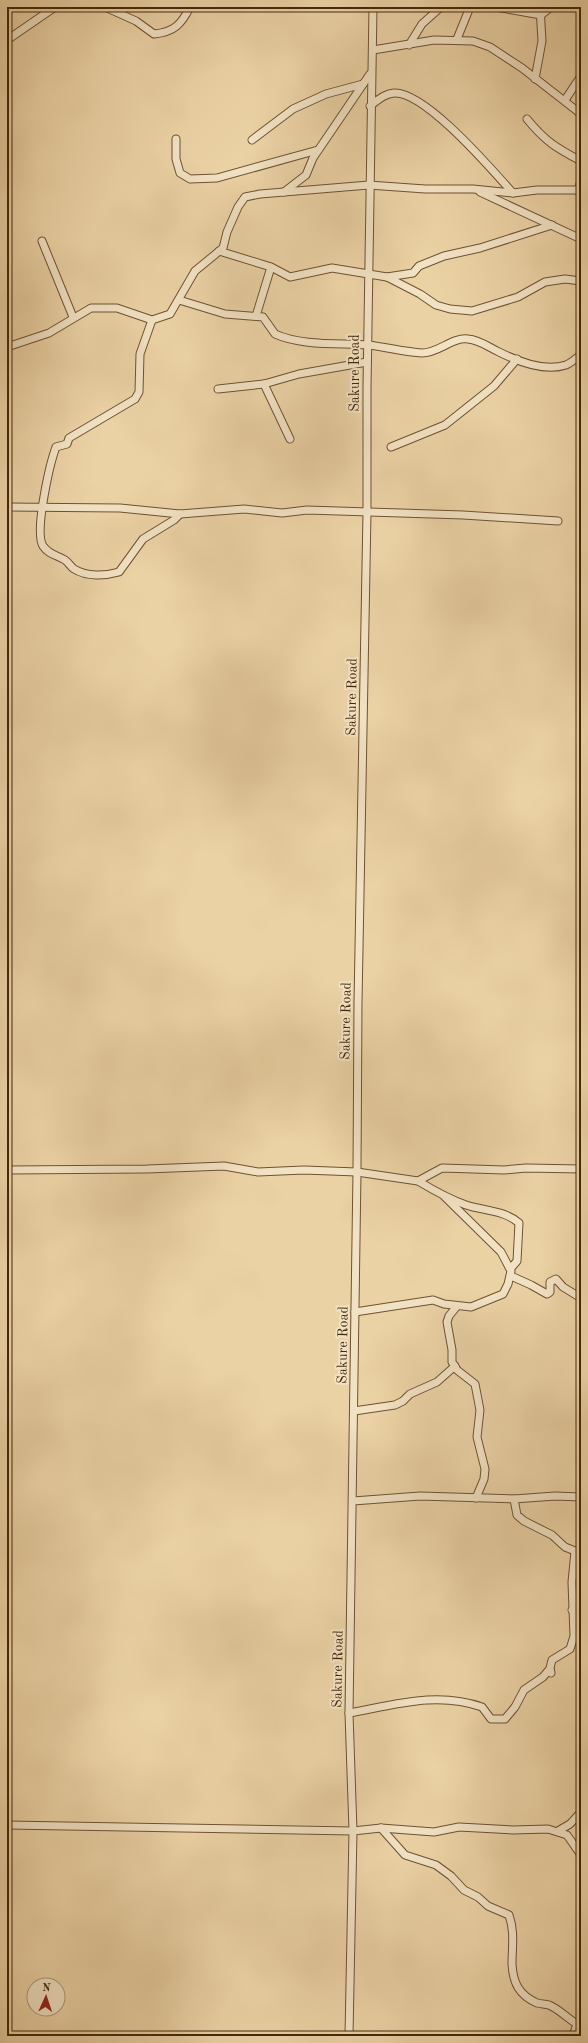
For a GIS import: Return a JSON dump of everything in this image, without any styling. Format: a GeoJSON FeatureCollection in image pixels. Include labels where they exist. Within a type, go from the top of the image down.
{"type":"FeatureCollection","features":[{"type":"Feature","properties":{"kind":"street"},"geometry":{"type":"LineString","coordinates":[[7,40],[56,7]]}},
{"type":"Feature","properties":{"kind":"street"},"geometry":{"type":"LineString","coordinates":[[106,7],[119,9],[154,34],[168,33],[181,23],[190,7]]}},
{"type":"Feature","properties":{"kind":"street","name":"Sakure Road"},"geometry":{"type":"LineString","coordinates":[[348,2036],[353,1831],[349,1713],[358,1172],[358,1003],[367,512],[367,345],[370,106],[373,50],[372,7]]}},
{"type":"Feature","properties":{"kind":"street"},"geometry":{"type":"LineString","coordinates":[[409,45],[422,24],[441,7]]}},
{"type":"Feature","properties":{"kind":"street"},"geometry":{"type":"LineString","coordinates":[[457,39],[470,7]]}},
{"type":"Feature","properties":{"kind":"street"},"geometry":{"type":"LineString","coordinates":[[496,7],[541,15],[551,7]]}},
{"type":"Feature","properties":{"kind":"street"},"geometry":{"type":"LineString","coordinates":[[535,79],[542,42],[540,7]]}},
{"type":"Feature","properties":{"kind":"street"},"geometry":{"type":"LineString","coordinates":[[373,50],[434,40],[457,39],[473,41],[490,47],[522,68],[565,100],[581,114]]}},
{"type":"Feature","properties":{"kind":"street"},"geometry":{"type":"LineString","coordinates":[[284,192],[306,175],[318,150],[371,74]]}},
{"type":"Feature","properties":{"kind":"street"},"geometry":{"type":"LineString","coordinates":[[565,100],[581,76]]}},
{"type":"Feature","properties":{"kind":"street"},"geometry":{"type":"LineString","coordinates":[[252,140],[293,109],[326,94],[363,84]]}},
{"type":"Feature","properties":{"kind":"street"},"geometry":{"type":"LineString","coordinates":[[370,106],[383,96],[395,93],[408,95],[426,106],[460,138],[513,193]]}},
{"type":"Feature","properties":{"kind":"street"},"geometry":{"type":"LineString","coordinates":[[527,119],[539,134],[552,146],[581,160]]}},
{"type":"Feature","properties":{"kind":"street"},"geometry":{"type":"LineString","coordinates":[[176,139],[176,159],[180,173],[190,179],[217,178],[318,150]]}},
{"type":"Feature","properties":{"kind":"street"},"geometry":{"type":"LineString","coordinates":[[7,347],[49,333],[73,317],[91,308],[117,308],[152,320],[170,314],[194,271],[223,248],[231,220],[245,198],[284,192],[369,185],[425,189],[473,189],[513,193],[537,190],[580,190],[581,180]]}},
{"type":"Feature","properties":{"kind":"street"},"geometry":{"type":"LineString","coordinates":[[473,189],[581,239]]}},
{"type":"Feature","properties":{"kind":"street"},"geometry":{"type":"LineString","coordinates":[[219,251],[271,267],[290,277],[332,268],[387,277],[413,274],[419,266],[444,256],[480,248],[552,225]]}},
{"type":"Feature","properties":{"kind":"street"},"geometry":{"type":"LineString","coordinates":[[42,241],[73,317]]}},
{"type":"Feature","properties":{"kind":"street"},"geometry":{"type":"LineString","coordinates":[[256,316],[271,267]]}},
{"type":"Feature","properties":{"kind":"street"},"geometry":{"type":"LineString","coordinates":[[387,277],[420,294],[436,305],[450,309],[472,311],[518,296],[545,282],[565,279],[581,281]]}},
{"type":"Feature","properties":{"kind":"street"},"geometry":{"type":"LineString","coordinates":[[179,300],[225,314],[256,316],[267,321],[275,334],[310,341],[367,345],[423,353],[438,350],[461,339],[469,339],[481,342],[499,352],[534,365],[552,368],[567,365],[581,355]]}},
{"type":"Feature","properties":{"kind":"street"},"geometry":{"type":"LineString","coordinates":[[152,320],[140,354],[139,392],[135,399],[69,438],[67,444],[56,447],[43,506],[39,535],[43,545],[52,555],[65,560],[75,569],[104,576],[119,572],[143,539],[174,520],[180,514]]}},
{"type":"Feature","properties":{"kind":"street"},"geometry":{"type":"LineString","coordinates":[[391,447],[445,425],[494,386],[517,359]]}},
{"type":"Feature","properties":{"kind":"street"},"geometry":{"type":"LineString","coordinates":[[218,389],[264,384],[299,374],[367,362]]}},
{"type":"Feature","properties":{"kind":"street"},"geometry":{"type":"LineString","coordinates":[[264,384],[290,439]]}},
{"type":"Feature","properties":{"kind":"street"},"geometry":{"type":"LineString","coordinates":[[7,507],[43,506],[68,508],[120,508],[180,514],[244,509],[282,513],[307,510],[463,515],[558,520]]}},
{"type":"Feature","properties":{"kind":"street"},"geometry":{"type":"LineString","coordinates":[[7,1170],[147,1169],[224,1166],[258,1172],[304,1170],[358,1172],[418,1181],[444,1196],[465,1205],[507,1215],[519,1223],[517,1261],[511,1268],[511,1276],[503,1294],[471,1307],[444,1304],[433,1300],[356,1312]]}},
{"type":"Feature","properties":{"kind":"street"},"geometry":{"type":"LineString","coordinates":[[418,1181],[442,1168],[504,1170],[526,1168],[581,1169]]}},
{"type":"Feature","properties":{"kind":"street"},"geometry":{"type":"LineString","coordinates":[[444,1196],[501,1252],[505,1262],[511,1268]]}},
{"type":"Feature","properties":{"kind":"street"},"geometry":{"type":"LineString","coordinates":[[511,1276],[547,1294],[550,1292],[550,1282],[556,1279],[563,1287],[581,1298]]}},
{"type":"Feature","properties":{"kind":"street"},"geometry":{"type":"LineString","coordinates":[[457,1306],[449,1316],[447,1322],[452,1350],[452,1362],[476,1384],[480,1410],[477,1437],[485,1469],[484,1479],[476,1498]]}},
{"type":"Feature","properties":{"kind":"street"},"geometry":{"type":"LineString","coordinates":[[354,1411],[395,1405],[403,1401],[410,1394],[437,1382],[455,1366]]}},
{"type":"Feature","properties":{"kind":"street"},"geometry":{"type":"LineString","coordinates":[[353,1501],[420,1496],[514,1499],[556,1496],[581,1497]]}},
{"type":"Feature","properties":{"kind":"street"},"geometry":{"type":"LineString","coordinates":[[349,1713],[423,1700],[444,1698],[482,1707],[491,1720],[505,1719],[515,1707],[524,1690],[543,1678],[548,1671],[551,1673],[550,1668],[552,1660],[570,1649],[574,1636],[572,1610],[575,1552],[565,1547],[552,1535],[524,1521],[517,1515],[514,1499]]}},
{"type":"Feature","properties":{"kind":"street"},"geometry":{"type":"LineString","coordinates":[[572,1610],[581,1616]]}},
{"type":"Feature","properties":{"kind":"street"},"geometry":{"type":"LineString","coordinates":[[558,1831],[570,1824],[581,1812]]}},
{"type":"Feature","properties":{"kind":"street"},"geometry":{"type":"LineString","coordinates":[[7,1825],[353,1831],[381,1828],[434,1832],[459,1827],[513,1830],[537,1828],[558,1831],[567,1835],[581,1855]]}},
{"type":"Feature","properties":{"kind":"street"},"geometry":{"type":"LineString","coordinates":[[381,1828],[405,1855],[436,1865],[451,1876],[464,1890],[478,1897],[488,1906],[509,1915],[513,1932],[512,1964],[516,1985],[520,1993],[538,2003],[550,2005],[577,2024],[573,2036]]}}]}
